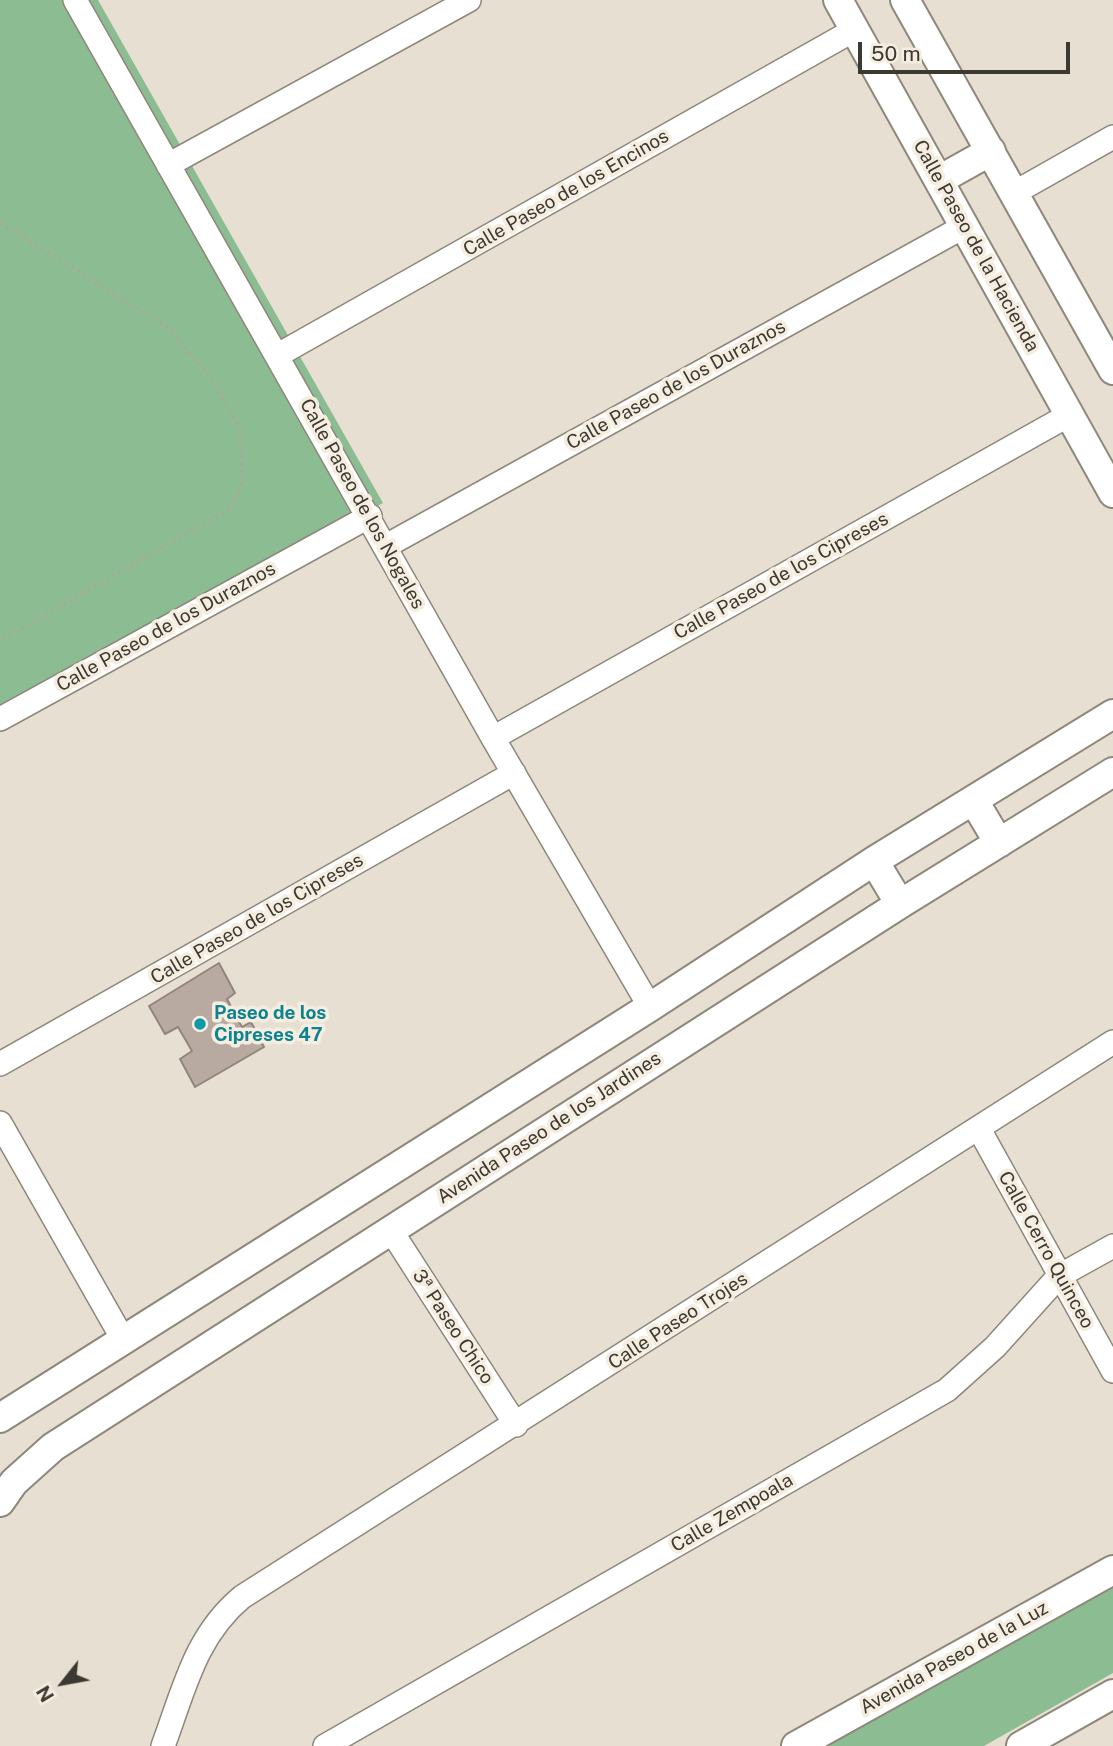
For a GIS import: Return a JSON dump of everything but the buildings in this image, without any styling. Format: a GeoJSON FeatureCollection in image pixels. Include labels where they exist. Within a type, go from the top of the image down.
{"type":"FeatureCollection","features":[{"type":"Feature","properties":{"kind":"street","name":"Calle Paseo de los Nogales"},"geometry":{"type":"LineString","coordinates":[[75,0],[370,516],[493,738],[650,1007]]}},
{"type":"Feature","properties":{"kind":"street"},"geometry":{"type":"LineString","coordinates":[[169,165],[469,0]]}},
{"type":"Feature","properties":{"kind":"street","name":"Calle Paseo de la Hacienda"},"geometry":{"type":"LineString","coordinates":[[838,0],[1113,493]]}},
{"type":"Feature","properties":{"kind":"street"},"geometry":{"type":"LineString","coordinates":[[913,3],[991,151],[1113,370]]}},
{"type":"Feature","properties":{"kind":"street","name":"Calle Paseo de los Encinos"},"geometry":{"type":"LineString","coordinates":[[278,355],[854,30]]}},
{"type":"Feature","properties":{"kind":"street"},"geometry":{"type":"LineString","coordinates":[[1014,193],[1113,137]]}},
{"type":"Feature","properties":{"kind":"street"},"geometry":{"type":"LineString","coordinates":[[939,180],[991,151]]}},
{"type":"Feature","properties":{"kind":"street","name":"Calle Paseo de los Duraznos"},"geometry":{"type":"LineString","coordinates":[[386,546],[965,226]]}},
{"type":"Feature","properties":{"kind":"street","name":"Calle Paseo de los Cipreses"},"geometry":{"type":"LineString","coordinates":[[493,738],[1069,415]]}},
{"type":"Feature","properties":{"kind":"street","name":"Calle Paseo de los Duraznos"},"geometry":{"type":"LineString","coordinates":[[0,719],[370,516]]}},
{"type":"Feature","properties":{"kind":"street"},"geometry":{"type":"LineString","coordinates":[[0,1418],[650,1007],[874,861],[1113,714]]}},
{"type":"Feature","properties":{"kind":"street","name":"Avenida Paseo de los Jardines"},"geometry":{"type":"LineString","coordinates":[[0,1502],[14,1482],[53,1447],[900,904],[1113,772]]}},
{"type":"Feature","properties":{"kind":"street","name":"Calle Paseo de los Cipreses"},"geometry":{"type":"LineString","coordinates":[[0,1064],[514,773]]}},
{"type":"Feature","properties":{"kind":"street"},"geometry":{"type":"LineString","coordinates":[[974,801],[999,843]]}},
{"type":"Feature","properties":{"kind":"street"},"geometry":{"type":"LineString","coordinates":[[874,861],[900,904]]}},
{"type":"Feature","properties":{"kind":"street","name":"Calle Paseo Trojes"},"geometry":{"type":"LineString","coordinates":[[163,1746],[202,1642],[220,1616],[242,1597],[516,1425],[1113,1042]]}},
{"type":"Feature","properties":{"kind":"street"},"geometry":{"type":"LineString","coordinates":[[0,1123],[124,1341]]}},
{"type":"Feature","properties":{"kind":"street","name":"Calle Cerro Quinceo"},"geometry":{"type":"LineString","coordinates":[[979,1129],[1113,1371]]}},
{"type":"Feature","properties":{"kind":"street","name":"3ª Paseo Chico"},"geometry":{"type":"LineString","coordinates":[[390,1229],[516,1425]]}},
{"type":"Feature","properties":{"kind":"street","name":"Calle Zempoala"},"geometry":{"type":"LineString","coordinates":[[325,1746],[947,1390],[995,1347],[1059,1276],[1113,1245]]}},
{"type":"Feature","properties":{"kind":"street","name":"Avenida Paseo de la Luz"},"geometry":{"type":"LineString","coordinates":[[796,1746],[1113,1570]]}},
{"type":"Feature","properties":{"kind":"street"},"geometry":{"type":"LineString","coordinates":[[1021,1746],[1113,1694]]}},
{"type":"Feature","properties":{"kind":"path"},"geometry":{"type":"LineString","coordinates":[[0,223],[170,329],[214,382],[240,430],[243,482],[229,509],[13,636],[0,641]]}},
{"type":"Feature","properties":{"kind":"green space"},"geometry":{"type":"Polygon","coordinates":[[[0,0],[98,0],[383,503],[0,718],[0,0]]]}},
{"type":"Feature","properties":{"kind":"green space"},"geometry":{"type":"Polygon","coordinates":[[[1113,1578],[1113,1673],[984,1746],[810,1746],[1113,1578]]]}},
{"type":"Feature","properties":{"kind":"place","name":"Paseo de los Cipreses 47"},"geometry":{"type":"Point","coordinates":[200,1024]}}]}
